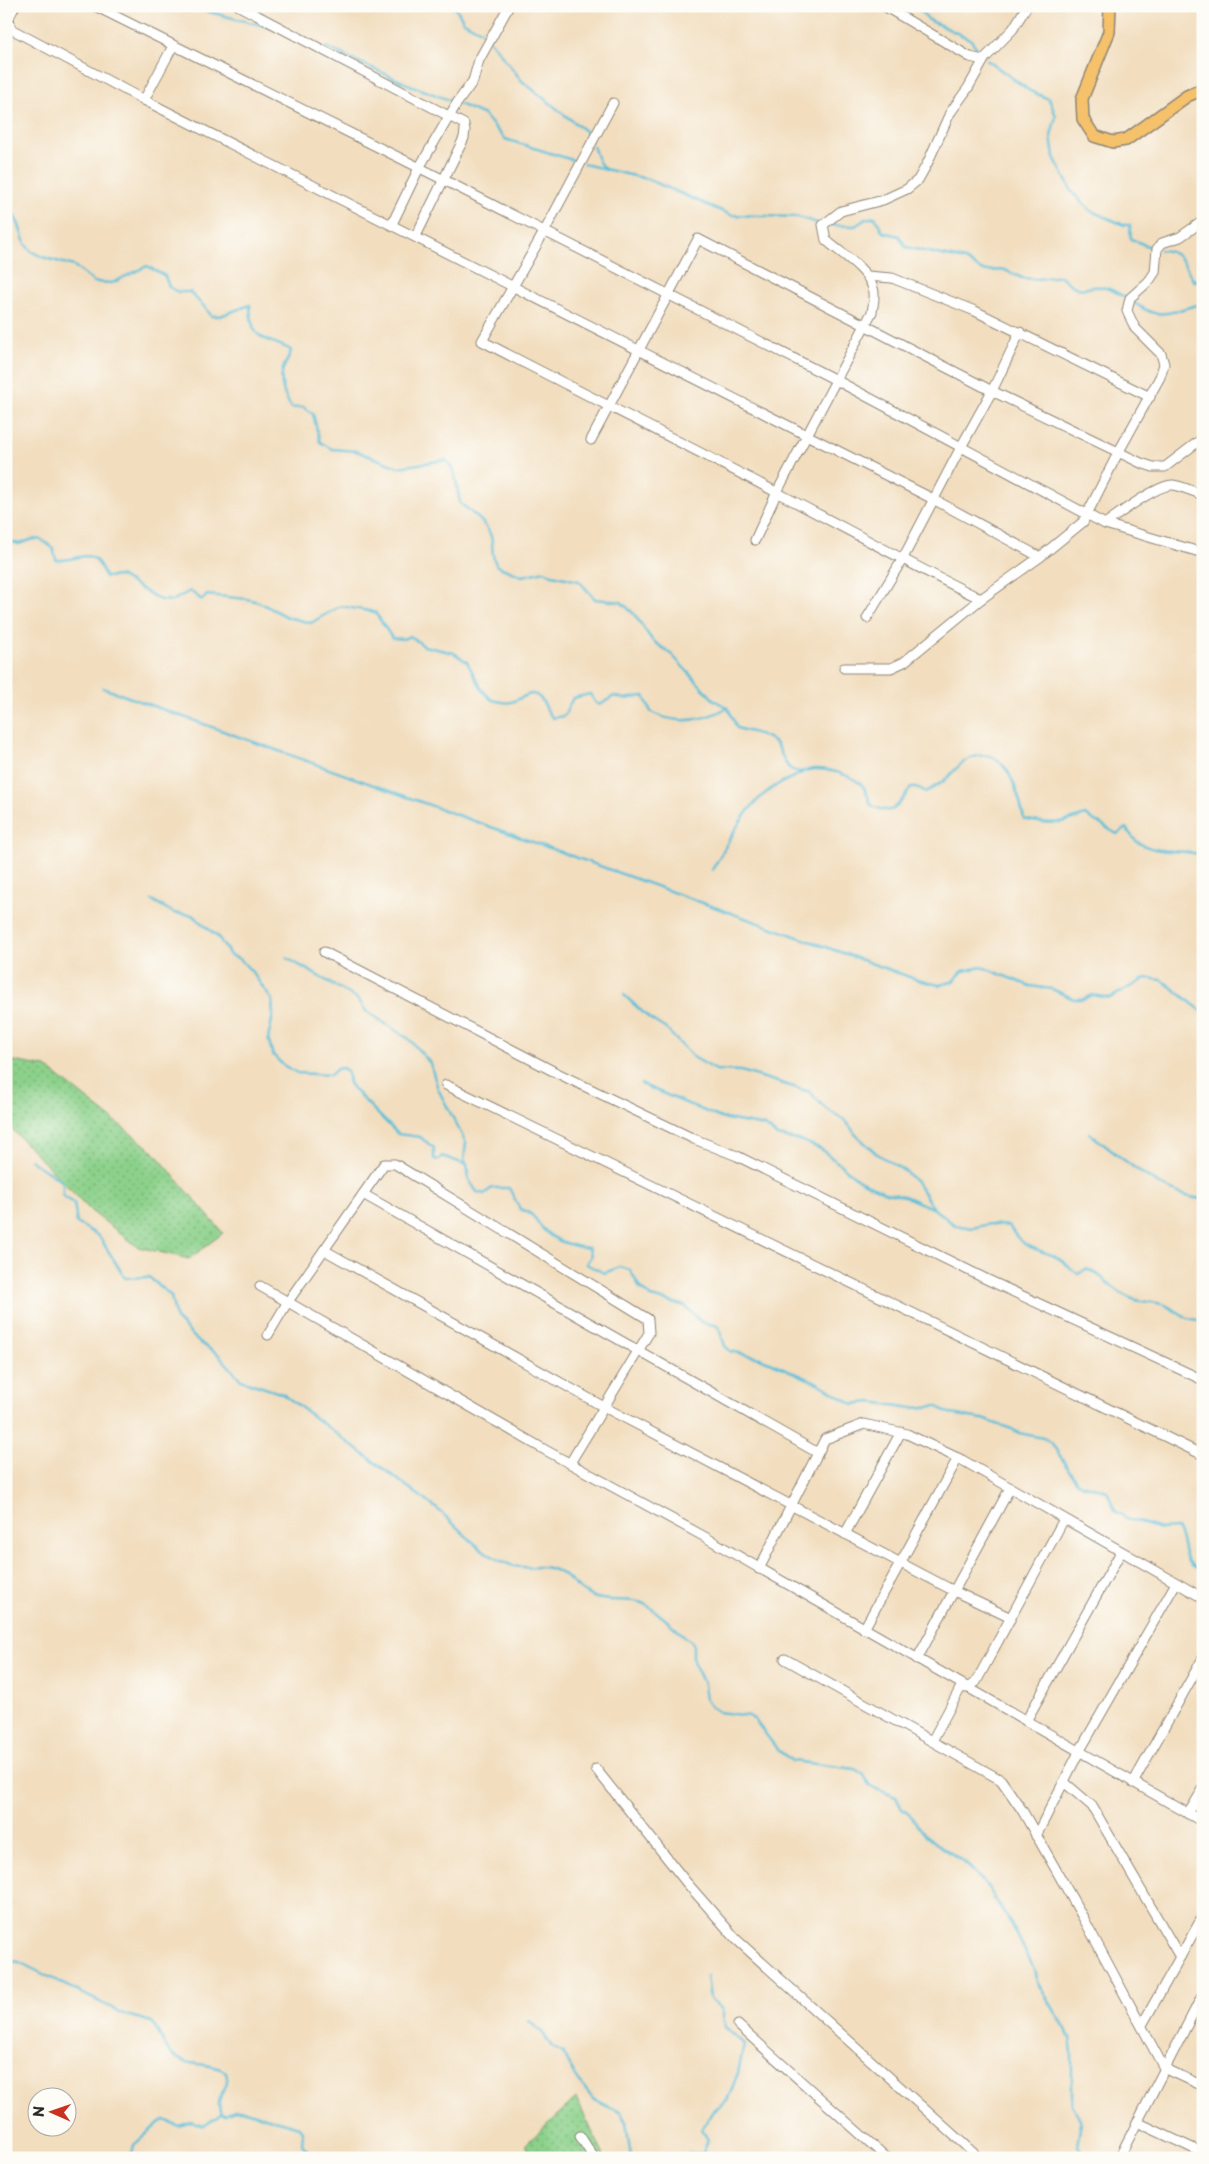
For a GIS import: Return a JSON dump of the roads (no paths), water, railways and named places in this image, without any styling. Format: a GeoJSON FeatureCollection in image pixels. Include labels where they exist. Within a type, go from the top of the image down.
{"type":"FeatureCollection","features":[{"type":"Feature","properties":{"kind":"main road"},"geometry":{"type":"LineString","coordinates":[[1110,6],[1109,32],[1082,99],[1083,119],[1094,136],[1112,142],[1126,140],[1186,96],[1203,89]]}},
{"type":"Feature","properties":{"kind":"street"},"geometry":{"type":"LineString","coordinates":[[15,6],[8,19],[11,29],[144,100],[933,499],[1040,557]]}},
{"type":"Feature","properties":{"kind":"street"},"geometry":{"type":"LineString","coordinates":[[95,6],[444,180],[836,380],[1105,524],[1203,553]]}},
{"type":"Feature","properties":{"kind":"street"},"geometry":{"type":"LineString","coordinates":[[239,6],[464,124],[464,138],[416,236]]}},
{"type":"Feature","properties":{"kind":"street"},"geometry":{"type":"LineString","coordinates":[[392,224],[419,168],[473,81],[479,60],[509,6]]}},
{"type":"Feature","properties":{"kind":"street"},"geometry":{"type":"LineString","coordinates":[[884,6],[970,57],[984,60]]}},
{"type":"Feature","properties":{"kind":"street"},"geometry":{"type":"LineString","coordinates":[[755,540],[776,492],[872,312],[874,289],[866,276],[849,258],[826,240],[823,225],[841,211],[883,200],[907,189],[918,180],[950,113],[968,88],[984,60],[1013,29],[1028,6]]}},
{"type":"Feature","properties":{"kind":"street"},"geometry":{"type":"LineString","coordinates":[[144,100],[173,46]]}},
{"type":"Feature","properties":{"kind":"street"},"geometry":{"type":"LineString","coordinates":[[613,103],[544,232],[482,341],[609,408],[776,492],[902,560],[982,599]]}},
{"type":"Feature","properties":{"kind":"street"},"geometry":{"type":"LineString","coordinates":[[844,668],[891,668],[904,662],[982,599],[1040,557],[1083,522],[1118,453],[1160,378],[1164,364],[1161,354],[1135,328],[1127,311],[1130,298],[1149,281],[1155,272],[1156,249],[1162,244],[1180,237],[1203,221]]}},
{"type":"Feature","properties":{"kind":"street"},"geometry":{"type":"LineString","coordinates":[[591,440],[698,240],[992,391],[1118,453],[1160,468],[1166,466],[1203,438]]}},
{"type":"Feature","properties":{"kind":"street"},"geometry":{"type":"LineString","coordinates":[[866,276],[892,278],[975,311],[1150,397]]}},
{"type":"Feature","properties":{"kind":"street"},"geometry":{"type":"LineString","coordinates":[[867,618],[902,560],[992,391],[1020,332]]}},
{"type":"Feature","properties":{"kind":"street"},"geometry":{"type":"LineString","coordinates":[[1105,524],[1132,504],[1166,486],[1173,485],[1203,495]]}},
{"type":"Feature","properties":{"kind":"street"},"geometry":{"type":"LineString","coordinates":[[324,952],[555,1072],[694,1139],[736,1156],[986,1279],[1203,1380]]}},
{"type":"Feature","properties":{"kind":"street"},"geometry":{"type":"LineString","coordinates":[[446,1085],[1203,1456]]}},
{"type":"Feature","properties":{"kind":"street"},"geometry":{"type":"LineString","coordinates":[[268,1335],[287,1303],[384,1164],[395,1164],[648,1319],[649,1333],[570,1463]]}},
{"type":"Feature","properties":{"kind":"street"},"geometry":{"type":"LineString","coordinates":[[363,1194],[818,1453]]}},
{"type":"Feature","properties":{"kind":"street"},"geometry":{"type":"LineString","coordinates":[[324,1250],[604,1408],[954,1591],[1011,1618]]}},
{"type":"Feature","properties":{"kind":"street"},"geometry":{"type":"LineString","coordinates":[[260,1286],[1203,1822]]}},
{"type":"Feature","properties":{"kind":"street"},"geometry":{"type":"LineString","coordinates":[[759,1569],[825,1439],[864,1424],[901,1432],[958,1458],[1203,1598]]}},
{"type":"Feature","properties":{"kind":"street"},"geometry":{"type":"LineString","coordinates":[[845,1534],[901,1432]]}},
{"type":"Feature","properties":{"kind":"street"},"geometry":{"type":"LineString","coordinates":[[864,1629],[958,1458]]}},
{"type":"Feature","properties":{"kind":"street"},"geometry":{"type":"LineString","coordinates":[[917,1659],[1010,1488]]}},
{"type":"Feature","properties":{"kind":"street"},"geometry":{"type":"LineString","coordinates":[[932,1741],[961,1687],[967,1688],[976,1682],[1064,1519]]}},
{"type":"Feature","properties":{"kind":"street"},"geometry":{"type":"LineString","coordinates":[[1026,1721],[1121,1552]]}},
{"type":"Feature","properties":{"kind":"street"},"geometry":{"type":"LineString","coordinates":[[1036,1836],[1079,1752],[1176,1583]]}},
{"type":"Feature","properties":{"kind":"street"},"geometry":{"type":"LineString","coordinates":[[1133,1783],[1203,1658]]}},
{"type":"Feature","properties":{"kind":"street"},"geometry":{"type":"LineString","coordinates":[[785,1659],[1001,1780],[1036,1836],[1142,2025],[1164,2068],[1203,2086]]}},
{"type":"Feature","properties":{"kind":"street"},"geometry":{"type":"LineString","coordinates":[[596,1769],[686,1882],[737,1940],[978,2158]]}},
{"type":"Feature","properties":{"kind":"street"},"geometry":{"type":"LineString","coordinates":[[1064,1782],[1092,1806],[1180,1957]]}},
{"type":"Feature","properties":{"kind":"street"},"geometry":{"type":"LineString","coordinates":[[1188,1814],[1203,1789]]}},
{"type":"Feature","properties":{"kind":"street"},"geometry":{"type":"LineString","coordinates":[[1142,2025],[1203,1916]]}},
{"type":"Feature","properties":{"kind":"street"},"geometry":{"type":"LineString","coordinates":[[1119,2158],[1203,1994]]}},
{"type":"Feature","properties":{"kind":"street"},"geometry":{"type":"LineString","coordinates":[[738,2025],[887,2158]]}},
{"type":"Feature","properties":{"kind":"street"},"geometry":{"type":"LineString","coordinates":[[1138,2122],[1203,2153]]}},
{"type":"Feature","properties":{"kind":"street"},"geometry":{"type":"LineString","coordinates":[[580,2136],[594,2158]]}},
{"type":"Feature","properties":{"kind":"waterway"},"geometry":{"type":"LineString","coordinates":[[153,6],[159,9],[170,6]]}},
{"type":"Feature","properties":{"kind":"waterway"},"geometry":{"type":"LineString","coordinates":[[186,6],[272,28]]}},
{"type":"Feature","properties":{"kind":"waterway"},"geometry":{"type":"LineString","coordinates":[[452,6],[457,10],[464,22],[481,31],[522,81],[585,131],[591,141]]}},
{"type":"Feature","properties":{"kind":"waterway"},"geometry":{"type":"LineString","coordinates":[[916,6],[929,20],[970,39],[983,56]]}},
{"type":"Feature","properties":{"kind":"waterway"},"geometry":{"type":"LineString","coordinates":[[326,47],[405,83],[454,102]]}},
{"type":"Feature","properties":{"kind":"waterway"},"geometry":{"type":"LineString","coordinates":[[987,60],[1030,91],[1049,99],[1056,116],[1051,136],[1054,157],[1072,192],[1091,211],[1124,225],[1130,225],[1131,239],[1155,249]]}},
{"type":"Feature","properties":{"kind":"waterway"},"geometry":{"type":"LineString","coordinates":[[459,104],[484,115],[505,139],[579,162]]}},
{"type":"Feature","properties":{"kind":"waterway"},"geometry":{"type":"LineString","coordinates":[[593,146],[599,162],[605,170]]}},
{"type":"Feature","properties":{"kind":"waterway"},"geometry":{"type":"LineString","coordinates":[[584,164],[647,179],[731,215],[798,217],[821,224]]}},
{"type":"Feature","properties":{"kind":"waterway"},"geometry":{"type":"LineString","coordinates":[[6,200],[19,225],[25,244],[31,251],[42,257],[74,266],[94,282],[112,283],[147,266],[165,276],[169,287],[178,292],[190,292],[211,316],[220,316],[250,305],[251,317],[256,332],[260,336],[291,350],[283,369],[283,389],[292,408],[303,407],[313,414],[320,442],[332,449],[356,451],[398,467],[446,460],[455,475],[460,503],[475,515],[489,531],[493,557],[497,566],[522,576],[545,571],[552,575],[579,581],[595,599],[621,602],[634,614],[652,640],[672,655],[714,700],[728,708],[737,728],[762,736],[776,744],[787,765],[792,770],[801,772],[820,769],[846,775],[862,785],[871,805],[879,809],[891,810],[899,804],[911,788],[919,788],[926,792],[944,781],[965,761],[979,756],[990,756],[1000,762],[1013,782],[1024,819],[1055,823],[1085,815],[1117,834],[1126,828],[1135,841],[1147,847],[1203,855]]}},
{"type":"Feature","properties":{"kind":"waterway"},"geometry":{"type":"LineString","coordinates":[[826,225],[855,226],[866,219],[875,217],[883,232],[899,236],[906,247],[965,260],[983,271],[1005,270],[1022,278],[1038,279],[1061,276],[1074,287],[1106,288],[1149,312],[1161,314],[1203,305]]}},
{"type":"Feature","properties":{"kind":"waterway"},"geometry":{"type":"LineString","coordinates":[[1160,250],[1178,256],[1185,264],[1194,281],[1203,281]]}},
{"type":"Feature","properties":{"kind":"waterway"},"geometry":{"type":"LineString","coordinates":[[6,540],[19,544],[33,539],[42,540],[53,548],[56,560],[85,556],[91,557],[96,560],[105,577],[120,576],[160,600],[172,601],[190,591],[202,600],[207,595],[247,599],[259,602],[287,617],[311,623],[340,606],[375,612],[392,638],[403,639],[410,636],[424,646],[454,653],[467,662],[482,690],[492,700],[509,703],[533,694],[542,700],[553,718],[564,716],[573,698],[590,694],[596,703],[600,705],[614,696],[624,699],[644,696],[651,712],[670,719],[689,720],[709,716],[727,708]]}},
{"type":"Feature","properties":{"kind":"waterway"},"geometry":{"type":"LineString","coordinates":[[103,688],[918,980],[939,985],[952,982],[963,971],[982,967],[1030,986],[1052,989],[1074,999],[1083,999],[1092,995],[1110,998],[1146,978],[1162,980],[1203,1012]]}},
{"type":"Feature","properties":{"kind":"waterway"},"geometry":{"type":"LineString","coordinates":[[712,870],[737,826],[752,806],[782,782],[802,773]]}},
{"type":"Feature","properties":{"kind":"waterway"},"geometry":{"type":"LineString","coordinates":[[152,900],[174,913],[192,915],[218,937],[230,955],[240,959],[252,972],[272,1000],[273,1015],[268,1039],[273,1055],[283,1065],[297,1073],[330,1075],[337,1069],[343,1068],[347,1071],[349,1083],[354,1090],[398,1134],[420,1137],[434,1148],[434,1159],[439,1160],[442,1156],[467,1165]]}},
{"type":"Feature","properties":{"kind":"waterway"},"geometry":{"type":"LineString","coordinates":[[287,958],[358,999],[366,1011],[409,1039],[430,1063],[438,1089],[466,1143],[464,1160],[467,1165],[469,1180],[477,1192],[484,1194],[492,1188],[509,1188],[520,1209],[533,1216],[550,1236],[566,1243],[589,1248],[591,1256],[586,1264],[604,1273],[620,1267],[630,1270],[640,1288],[651,1297],[685,1306],[701,1322],[718,1326],[725,1346],[730,1351],[760,1358],[818,1383],[853,1404],[872,1402],[912,1408],[936,1406],[951,1414],[982,1419],[1019,1433],[1043,1438],[1051,1442],[1076,1481],[1107,1491],[1116,1512],[1127,1518],[1160,1529],[1177,1528],[1187,1559],[1191,1564],[1203,1569]]}},
{"type":"Feature","properties":{"kind":"waterway"},"geometry":{"type":"LineString","coordinates":[[624,995],[649,1018],[666,1029],[693,1057],[716,1070],[741,1071],[810,1092],[825,1108],[846,1121],[856,1135],[876,1153],[906,1172],[918,1184],[933,1208]]}},
{"type":"Feature","properties":{"kind":"waterway"},"geometry":{"type":"LineString","coordinates":[[641,1084],[721,1118],[765,1126],[777,1136],[802,1141],[821,1149],[859,1180],[886,1193],[904,1196],[934,1209],[955,1225],[972,1228],[989,1224],[1009,1226],[1025,1244],[1056,1257],[1078,1274],[1086,1269],[1092,1271],[1130,1298],[1165,1305],[1182,1316],[1203,1324]]}},
{"type":"Feature","properties":{"kind":"waterway"},"geometry":{"type":"LineString","coordinates":[[1089,1133],[1158,1183],[1173,1191],[1203,1199]]}},
{"type":"Feature","properties":{"kind":"waterway"},"geometry":{"type":"LineString","coordinates":[[30,1160],[63,1182],[63,1196],[74,1203],[77,1223],[99,1236],[125,1278],[149,1277],[171,1296],[176,1319],[199,1342],[219,1355],[241,1380],[283,1394],[436,1508],[490,1555],[516,1566],[556,1570],[593,1597],[645,1604],[693,1643],[693,1661],[704,1684],[706,1700],[711,1707],[719,1712],[749,1716],[755,1720],[777,1749],[792,1761],[855,1769],[864,1775],[869,1785],[896,1797],[902,1809],[911,1816],[926,1836],[964,1862],[985,1883],[1012,1925],[1036,1973],[1037,1982],[1066,2029],[1070,2039],[1072,2052],[1072,2105],[1081,2122],[1077,2146],[1090,2158]]}},
{"type":"Feature","properties":{"kind":"waterway"},"geometry":{"type":"LineString","coordinates":[[6,1961],[19,1962],[126,2015],[152,2022],[166,2047],[174,2056],[181,2060],[212,2066],[226,2072],[227,2083],[219,2100],[221,2114]]}},
{"type":"Feature","properties":{"kind":"waterway"},"geometry":{"type":"LineString","coordinates":[[684,2158],[686,2154],[703,2153],[708,2140],[702,2129],[713,2111],[727,2101],[738,2073],[744,2044],[725,2027],[722,2009],[710,1999],[707,1976]]}},
{"type":"Feature","properties":{"kind":"waterway"},"geometry":{"type":"LineString","coordinates":[[529,2021],[542,2032],[552,2047],[563,2053],[578,2080],[594,2100],[620,2112],[626,2122],[631,2158]]}},
{"type":"Feature","properties":{"kind":"waterway"},"geometry":{"type":"LineString","coordinates":[[131,2158],[134,2145],[160,2122],[165,2120],[179,2126],[191,2122],[204,2126],[221,2114],[226,2115],[235,2111],[245,2111],[299,2127],[303,2133],[302,2144],[308,2151],[324,2158]]}}]}
